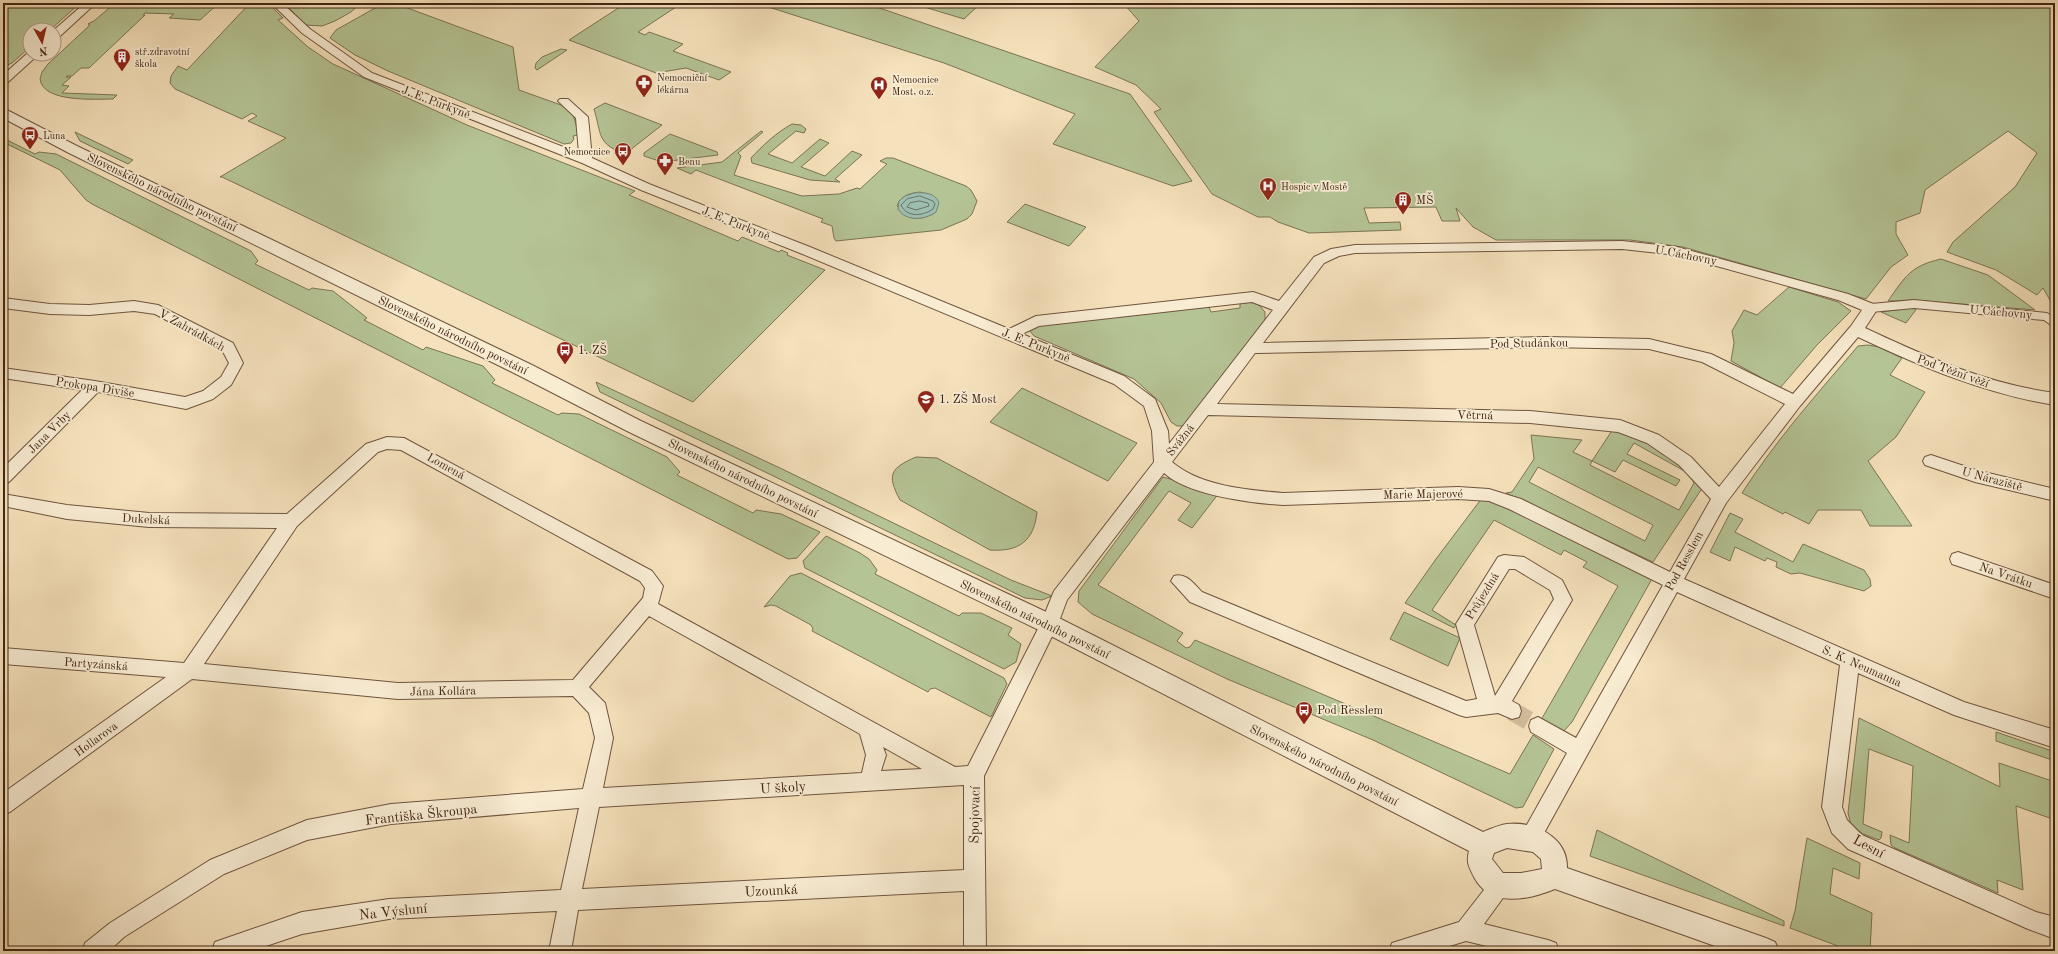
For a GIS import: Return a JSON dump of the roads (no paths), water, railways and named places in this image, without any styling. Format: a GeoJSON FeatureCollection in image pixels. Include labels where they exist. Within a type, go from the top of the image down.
{"type":"FeatureCollection","features":[{"type":"Feature","properties":{"kind":"street"},"geometry":{"type":"LineString","coordinates":[[62,29],[91,3]]}},
{"type":"Feature","properties":{"kind":"street","name":"J. E. Purkyně"},"geometry":{"type":"LineString","coordinates":[[276,3],[311,35],[368,75],[586,160],[645,187],[1010,334],[1119,380],[1150,403],[1160,431],[1162,462]]}},
{"type":"Feature","properties":{"kind":"street"},"geometry":{"type":"LineString","coordinates":[[3,81],[24,62]]}},
{"type":"Feature","properties":{"kind":"street"},"geometry":{"type":"LineString","coordinates":[[564,101],[582,117],[586,160]]}},
{"type":"Feature","properties":{"kind":"street","name":"Slovenského národního povstání"},"geometry":{"type":"LineString","coordinates":[[3,112],[72,149],[525,370],[634,426],[1049,624],[1483,845]]}},
{"type":"Feature","properties":{"kind":"street","name":"U Cáchovny"},"geometry":{"type":"LineString","coordinates":[[1319,260],[1336,252],[1354,249],[1622,245],[1677,251],[1843,297],[1871,308],[1914,304],[2051,320]]}},
{"type":"Feature","properties":{"kind":"street","name":"Svážná"},"geometry":{"type":"LineString","coordinates":[[1049,624],[1060,596],[1319,260]]}},
{"type":"Feature","properties":{"kind":"street"},"geometry":{"type":"LineString","coordinates":[[1010,334],[1036,321],[1253,297],[1283,308]]}},
{"type":"Feature","properties":{"kind":"street","name":"V Zahrádkách"},"geometry":{"type":"LineString","coordinates":[[3,303],[50,309],[89,310],[134,306],[158,310],[228,347],[236,363],[226,381],[208,395],[186,403]]}},
{"type":"Feature","properties":{"kind":"street","name":"Pod Resslem"},"geometry":{"type":"LineString","coordinates":[[1531,837],[1720,498],[1795,402],[1856,330],[1871,308]]}},
{"type":"Feature","properties":{"kind":"street","name":"Pod Těžní věží"},"geometry":{"type":"LineString","coordinates":[[1856,330],[1932,366],[1978,383],[2055,399]]}},
{"type":"Feature","properties":{"kind":"street","name":"Pod Studánkou"},"geometry":{"type":"LineString","coordinates":[[1252,348],[1546,342],[1650,344],[1706,358],[1795,402]]}},
{"type":"Feature","properties":{"kind":"street","name":"Prokopa Diviše"},"geometry":{"type":"LineString","coordinates":[[3,373],[95,386],[186,403]]}},
{"type":"Feature","properties":{"kind":"street","name":"Jana Vrby"},"geometry":{"type":"LineString","coordinates":[[3,478],[95,386]]}},
{"type":"Feature","properties":{"kind":"street","name":"Větrná"},"geometry":{"type":"LineString","coordinates":[[1203,409],[1530,417],[1620,426],[1653,439],[1685,461],[1720,498]]}},
{"type":"Feature","properties":{"kind":"street","name":"Lomená"},"geometry":{"type":"LineString","coordinates":[[189,671],[291,521],[372,448],[387,443],[404,444],[646,576],[654,586],[651,601],[577,688]]}},
{"type":"Feature","properties":{"kind":"street","name":"U Náraziště"},"geometry":{"type":"LineString","coordinates":[[1931,461],[1975,476],[2055,495]]}},
{"type":"Feature","properties":{"kind":"street","name":"Marie Majerové"},"geometry":{"type":"LineString","coordinates":[[1162,462],[1178,476],[1214,488],[1254,497],[1283,499],[1458,492],[1489,495],[1515,504],[1673,582]]}},
{"type":"Feature","properties":{"kind":"street","name":"Dukelská"},"geometry":{"type":"LineString","coordinates":[[3,500],[67,512],[149,520],[291,521]]}},
{"type":"Feature","properties":{"kind":"street","name":"Na Vrátku"},"geometry":{"type":"LineString","coordinates":[[1958,559],[2055,592]]}},
{"type":"Feature","properties":{"kind":"street","name":"Průjezdná"},"geometry":{"type":"LineString","coordinates":[[1504,562],[1518,562],[1556,585],[1563,600],[1500,707],[1465,624],[1504,562]]}},
{"type":"Feature","properties":{"kind":"street"},"geometry":{"type":"LineString","coordinates":[[1180,581],[1196,597],[1466,709],[1500,707]]}},
{"type":"Feature","properties":{"kind":"street","name":"S. K. Neumanna"},"geometry":{"type":"LineString","coordinates":[[1673,582],[1961,709],[2055,739]]}},
{"type":"Feature","properties":{"kind":"street"},"geometry":{"type":"LineString","coordinates":[[647,606],[953,776]]}},
{"type":"Feature","properties":{"kind":"street","name":"Spojovací"},"geometry":{"type":"LineString","coordinates":[[975,951],[973,880],[974,775],[1049,624]]}},
{"type":"Feature","properties":{"kind":"street","name":"Partyzánská"},"geometry":{"type":"LineString","coordinates":[[3,656],[189,671]]}},
{"type":"Feature","properties":{"kind":"street","name":"Lesní"},"geometry":{"type":"LineString","coordinates":[[1850,661],[1832,807],[1839,826],[1855,842],[2035,922],[2055,928]]}},
{"type":"Feature","properties":{"kind":"street","name":"Jána Kollára"},"geometry":{"type":"LineString","coordinates":[[189,671],[398,691],[577,688]]}},
{"type":"Feature","properties":{"kind":"street","name":"Hollarova"},"geometry":{"type":"LineString","coordinates":[[3,805],[189,671]]}},
{"type":"Feature","properties":{"kind":"street"},"geometry":{"type":"LineString","coordinates":[[560,951],[569,900],[604,738],[598,709],[577,688]]}},
{"type":"Feature","properties":{"kind":"street"},"geometry":{"type":"LineString","coordinates":[[1538,726],[1579,750]]}},
{"type":"Feature","properties":{"kind":"street"},"geometry":{"type":"LineString","coordinates":[[868,729],[876,755],[869,781]]}},
{"type":"Feature","properties":{"kind":"street","name":"U školy"},"geometry":{"type":"LineString","coordinates":[[591,798],[974,775]]}},
{"type":"Feature","properties":{"kind":"street","name":"Františka Škroupa"},"geometry":{"type":"LineString","coordinates":[[93,951],[117,930],[217,867],[307,830],[391,814],[591,798]]}},
{"type":"Feature","properties":{"kind":"street"},"geometry":{"type":"LineString","coordinates":[[1507,836],[1531,837],[1549,848],[1556,861],[1554,876],[1544,882],[1526,887],[1501,884],[1490,879],[1479,861],[1483,845],[1507,836]]}},
{"type":"Feature","properties":{"kind":"street"},"geometry":{"type":"LineString","coordinates":[[1554,876],[1766,951]]}},
{"type":"Feature","properties":{"kind":"street","name":"Uzounká"},"geometry":{"type":"LineString","coordinates":[[569,900],[973,880]]}},
{"type":"Feature","properties":{"kind":"street"},"geometry":{"type":"LineString","coordinates":[[1466,930],[1501,884]]}},
{"type":"Feature","properties":{"kind":"street","name":"Na Výsluní"},"geometry":{"type":"LineString","coordinates":[[223,950],[302,923],[389,909],[569,900]]}},
{"type":"Feature","properties":{"kind":"street"},"geometry":{"type":"LineString","coordinates":[[1400,951],[1466,930],[1548,951]]}},
{"type":"Feature","properties":{"kind":"water"},"geometry":{"type":"Polygon","coordinates":[[[914,193],[926,193],[935,197],[939,203],[936,212],[927,217],[921,218],[911,218],[901,213],[898,209],[899,201],[905,196],[914,193]]]}},
{"type":"Feature","properties":{"kind":"tunnel"},"geometry":{"type":"LineString","coordinates":[[1512,711],[1538,726]]}},
{"type":"Feature","properties":{"kind":"place","name":"stř.zdravotní škola"},"geometry":{"type":"Point","coordinates":[122,72]}},
{"type":"Feature","properties":{"kind":"place","name":"Nemocniční lékárna"},"geometry":{"type":"Point","coordinates":[644,98]}},
{"type":"Feature","properties":{"kind":"place","name":"Nemocnice Most, o.z."},"geometry":{"type":"Point","coordinates":[879,100]}},
{"type":"Feature","properties":{"kind":"place","name":"Luna"},"geometry":{"type":"Point","coordinates":[30,150]}},
{"type":"Feature","properties":{"kind":"place","name":"Nemocnice"},"geometry":{"type":"Point","coordinates":[623,166]}},
{"type":"Feature","properties":{"kind":"place","name":"Benu"},"geometry":{"type":"Point","coordinates":[665,176]}},
{"type":"Feature","properties":{"kind":"place","name":"Hospic v Mostě"},"geometry":{"type":"Point","coordinates":[1268,201]}},
{"type":"Feature","properties":{"kind":"place","name":"MŠ"},"geometry":{"type":"Point","coordinates":[1403,215]}},
{"type":"Feature","properties":{"kind":"place","name":"1. ZŠ"},"geometry":{"type":"Point","coordinates":[565,365]}},
{"type":"Feature","properties":{"kind":"place","name":"1. ZŠ Most"},"geometry":{"type":"Point","coordinates":[926,414]}},
{"type":"Feature","properties":{"kind":"place","name":"Pod Resslem"},"geometry":{"type":"Point","coordinates":[1304,725]}}]}
